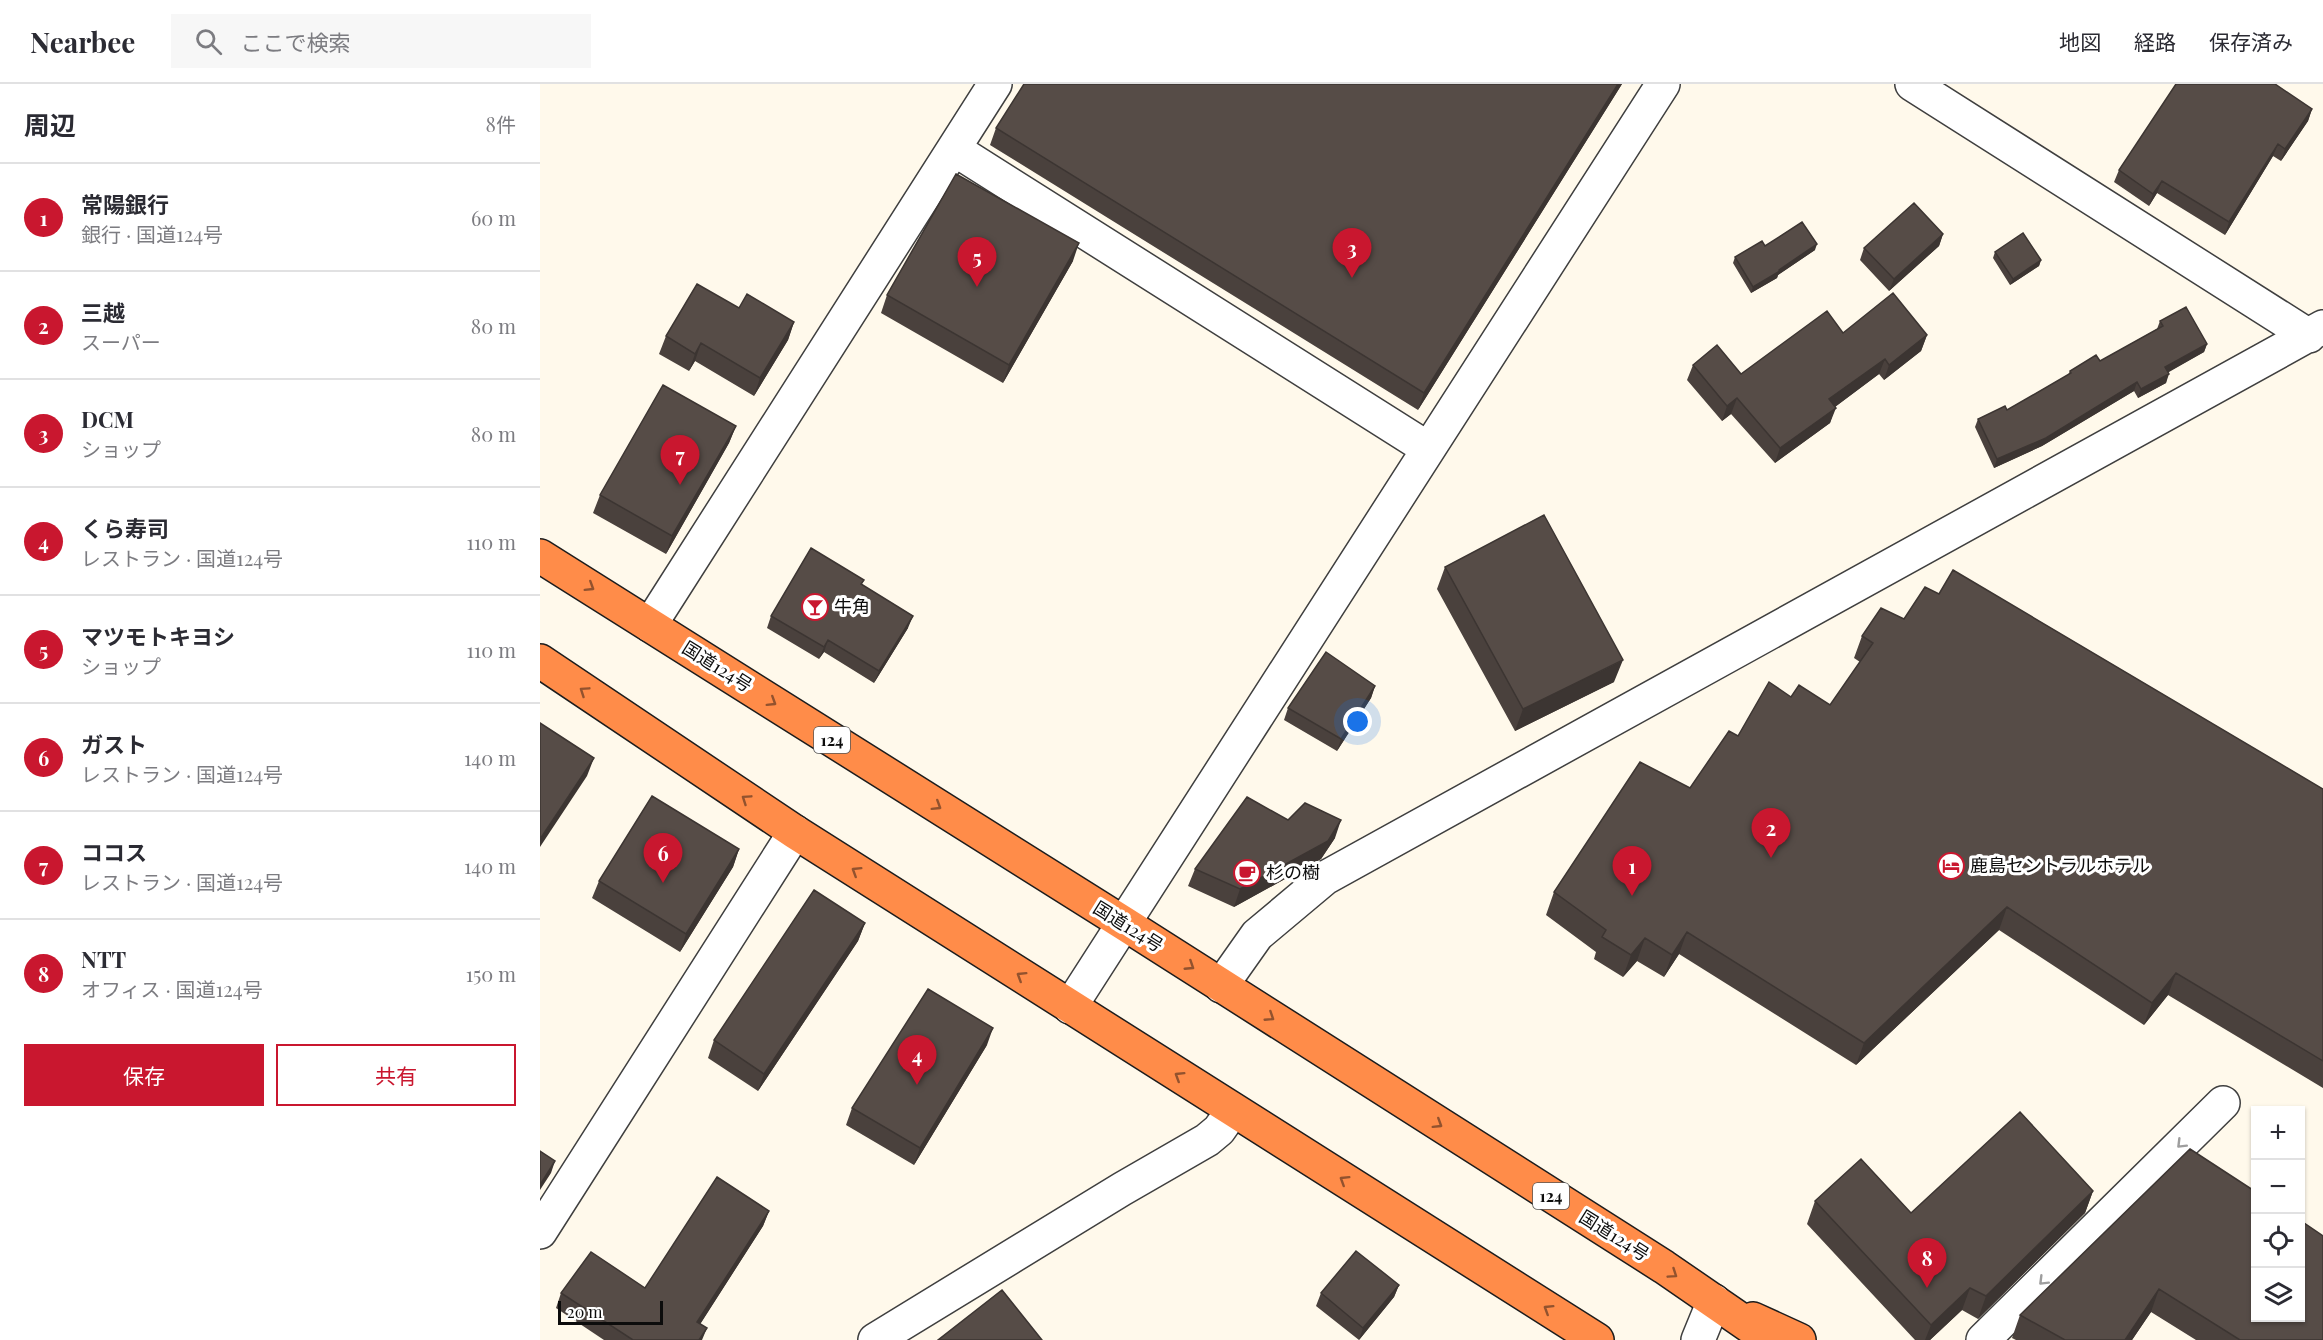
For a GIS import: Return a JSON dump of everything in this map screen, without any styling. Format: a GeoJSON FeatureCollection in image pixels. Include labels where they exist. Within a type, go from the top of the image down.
{"type":"FeatureCollection","features":[{"type":"Feature","properties":{"kind":"highway","name":"国道124号"},"geometry":{"type":"LineString","coordinates":[[540,556],[1125,924],[1714,1301],[1770,1340]]}},
{"type":"Feature","properties":{"kind":"highway"},"geometry":{"type":"LineString","coordinates":[[540,661],[795,832],[1597,1340]]}},
{"type":"Feature","properties":{"kind":"highway","name":"国道124号"},"geometry":{"type":"LineString","coordinates":[[1714,1301],[1799,1340]]}},
{"type":"Feature","properties":{"kind":"street"},"geometry":{"type":"LineString","coordinates":[[650,625],[995,84]]}},
{"type":"Feature","properties":{"kind":"street"},"geometry":{"type":"LineString","coordinates":[[1070,1007],[1427,448],[1663,84]]}},
{"type":"Feature","properties":{"kind":"street"},"geometry":{"type":"LineString","coordinates":[[1221,986],[1257,935],[1325,878],[2316,332],[1912,84]]}},
{"type":"Feature","properties":{"kind":"street"},"geometry":{"type":"LineString","coordinates":[[954,149],[1427,448]]}},
{"type":"Feature","properties":{"kind":"street"},"geometry":{"type":"LineString","coordinates":[[540,1232],[795,832]]}},
{"type":"Feature","properties":{"kind":"street"},"geometry":{"type":"LineString","coordinates":[[1983,1340],[2223,1103]]}},
{"type":"Feature","properties":{"kind":"street"},"geometry":{"type":"LineString","coordinates":[[875,1340],[1122,1189],[1207,1140],[1219,1130],[1233,1110]]}},
{"type":"Feature","properties":{"kind":"street"},"geometry":{"type":"LineString","coordinates":[[1698,1340],[1714,1301]]}},
{"type":"Feature","properties":{"kind":"building"},"geometry":{"type":"Polygon","coordinates":[[[1024,84],[1618,84],[1424,393],[996,128],[1024,84]]]}},
{"type":"Feature","properties":{"kind":"building"},"geometry":{"type":"Polygon","coordinates":[[[2176,84],[2275,84],[2312,109],[2285,149],[2278,144],[2229,222],[2162,181],[2153,194],[2119,170],[2176,84]]]}},
{"type":"Feature","properties":{"kind":"building"},"geometry":{"type":"Polygon","coordinates":[[[956,174],[1079,243],[1009,365],[887,295],[956,174]]]}},
{"type":"Feature","properties":{"kind":"building"},"geometry":{"type":"Polygon","coordinates":[[[1914,203],[1943,234],[1894,279],[1864,248],[1914,203]]]}},
{"type":"Feature","properties":{"kind":"building"},"geometry":{"type":"Polygon","coordinates":[[[1802,222],[1817,244],[1753,287],[1735,257],[1762,241],[1765,246],[1802,222]]]}},
{"type":"Feature","properties":{"kind":"building"},"geometry":{"type":"Polygon","coordinates":[[[2023,233],[2041,260],[2013,279],[1995,252],[2023,233]]]}},
{"type":"Feature","properties":{"kind":"building"},"geometry":{"type":"Polygon","coordinates":[[[697,284],[739,308],[747,294],[794,322],[760,378],[701,343],[695,354],[666,336],[697,284]]]}},
{"type":"Feature","properties":{"kind":"building"},"geometry":{"type":"Polygon","coordinates":[[[1893,293],[1927,335],[1889,365],[1885,359],[1829,399],[1836,408],[1780,448],[1737,398],[1727,406],[1693,365],[1717,345],[1741,374],[1827,311],[1843,333],[1893,293]]]}},
{"type":"Feature","properties":{"kind":"building"},"geometry":{"type":"Polygon","coordinates":[[[2186,307],[2207,344],[2165,367],[2169,374],[2141,389],[2137,382],[2046,438],[1997,459],[1978,419],[2005,406],[2007,410],[2071,373],[2070,371],[2096,355],[2100,361],[2163,326],[2160,321],[2186,307]]]}},
{"type":"Feature","properties":{"kind":"building"},"geometry":{"type":"Polygon","coordinates":[[[663,385],[736,426],[672,536],[600,495],[663,385]]]}},
{"type":"Feature","properties":{"kind":"building"},"geometry":{"type":"Polygon","coordinates":[[[1544,515],[1623,660],[1523,709],[1445,567],[1544,515]]]}},
{"type":"Feature","properties":{"kind":"building"},"geometry":{"type":"Polygon","coordinates":[[[811,548],[864,580],[861,584],[913,616],[879,671],[828,640],[824,647],[771,616],[811,548]]]}},
{"type":"Feature","properties":{"kind":"building","name":"鹿島セントラルホテル"},"geometry":{"type":"Polygon","coordinates":[[[1953,570],[2323,789],[2323,1061],[2176,973],[2152,1003],[2007,907],[1864,1043],[1687,932],[1672,955],[1645,938],[1631,955],[1602,937],[1606,930],[1554,892],[1640,762],[1690,788],[1729,731],[1738,736],[1769,682],[1791,697],[1799,685],[1830,705],[1873,643],[1862,636],[1881,608],[1904,619],[1925,587],[1939,594],[1953,570]]]}},
{"type":"Feature","properties":{"kind":"building"},"geometry":{"type":"Polygon","coordinates":[[[1326,652],[1375,686],[1341,739],[1288,708],[1326,652]]]}},
{"type":"Feature","properties":{"kind":"building"},"geometry":{"type":"Polygon","coordinates":[[[540,723],[594,758],[540,839],[540,723]]]}},
{"type":"Feature","properties":{"kind":"building"},"geometry":{"type":"Polygon","coordinates":[[[652,796],[739,849],[686,934],[599,881],[652,796]]]}},
{"type":"Feature","properties":{"kind":"building","name":"杉の樹"},"geometry":{"type":"Polygon","coordinates":[[[1247,797],[1288,820],[1305,803],[1341,820],[1328,841],[1240,889],[1195,869],[1247,797]]]}},
{"type":"Feature","properties":{"kind":"building"},"geometry":{"type":"Polygon","coordinates":[[[814,890],[865,923],[764,1074],[714,1040],[814,890]]]}},
{"type":"Feature","properties":{"kind":"building"},"geometry":{"type":"Polygon","coordinates":[[[928,989],[993,1028],[920,1148],[852,1108],[928,989]]]}},
{"type":"Feature","properties":{"kind":"building"},"geometry":{"type":"Polygon","coordinates":[[[2020,1112],[2093,1191],[1986,1296],[1970,1288],[1931,1325],[1815,1201],[1861,1159],[1911,1213],[2020,1112]]]}},
{"type":"Feature","properties":{"kind":"building"},"geometry":{"type":"Polygon","coordinates":[[[2190,1149],[2251,1189],[2251,1322],[2305,1322],[2305,1224],[2323,1236],[2323,1340],[2240,1340],[2159,1289],[2125,1340],[2065,1340],[2020,1315],[2190,1149]]]}},
{"type":"Feature","properties":{"kind":"building"},"geometry":{"type":"Polygon","coordinates":[[[540,1151],[555,1161],[540,1185],[540,1151]]]}},
{"type":"Feature","properties":{"kind":"building"},"geometry":{"type":"Polygon","coordinates":[[[717,1177],[769,1211],[697,1322],[707,1328],[699,1340],[633,1340],[561,1293],[591,1252],[645,1288],[717,1177]]]}},
{"type":"Feature","properties":{"kind":"building"},"geometry":{"type":"Polygon","coordinates":[[[1356,1251],[1399,1285],[1363,1328],[1321,1293],[1356,1251]]]}},
{"type":"Feature","properties":{"kind":"building"},"geometry":{"type":"Polygon","coordinates":[[[1002,1290],[1042,1340],[938,1340],[1002,1290]]]}},
{"type":"Feature","properties":{"kind":"place","name":"DCM"},"geometry":{"type":"Point","coordinates":[1352,278]}},
{"type":"Feature","properties":{"kind":"place","name":"マツモトキヨシ"},"geometry":{"type":"Point","coordinates":[977,287]}},
{"type":"Feature","properties":{"kind":"place","name":"ココス"},"geometry":{"type":"Point","coordinates":[680,485]}},
{"type":"Feature","properties":{"kind":"place","name":"牛角"},"geometry":{"type":"Point","coordinates":[815,607]}},
{"type":"Feature","properties":{"kind":"place","name":"三越"},"geometry":{"type":"Point","coordinates":[1771,858]}},
{"type":"Feature","properties":{"kind":"place","name":"鹿島セントラルホテル"},"geometry":{"type":"Point","coordinates":[1951,866]}},
{"type":"Feature","properties":{"kind":"place","name":"杉の樹"},"geometry":{"type":"Point","coordinates":[1247,873]}},
{"type":"Feature","properties":{"kind":"place","name":"ガスト"},"geometry":{"type":"Point","coordinates":[663,883]}},
{"type":"Feature","properties":{"kind":"place","name":"常陽銀行"},"geometry":{"type":"Point","coordinates":[1632,896]}},
{"type":"Feature","properties":{"kind":"place","name":"くら寿司"},"geometry":{"type":"Point","coordinates":[917,1085]}},
{"type":"Feature","properties":{"kind":"place","name":"NTT"},"geometry":{"type":"Point","coordinates":[1927,1288]}}]}
